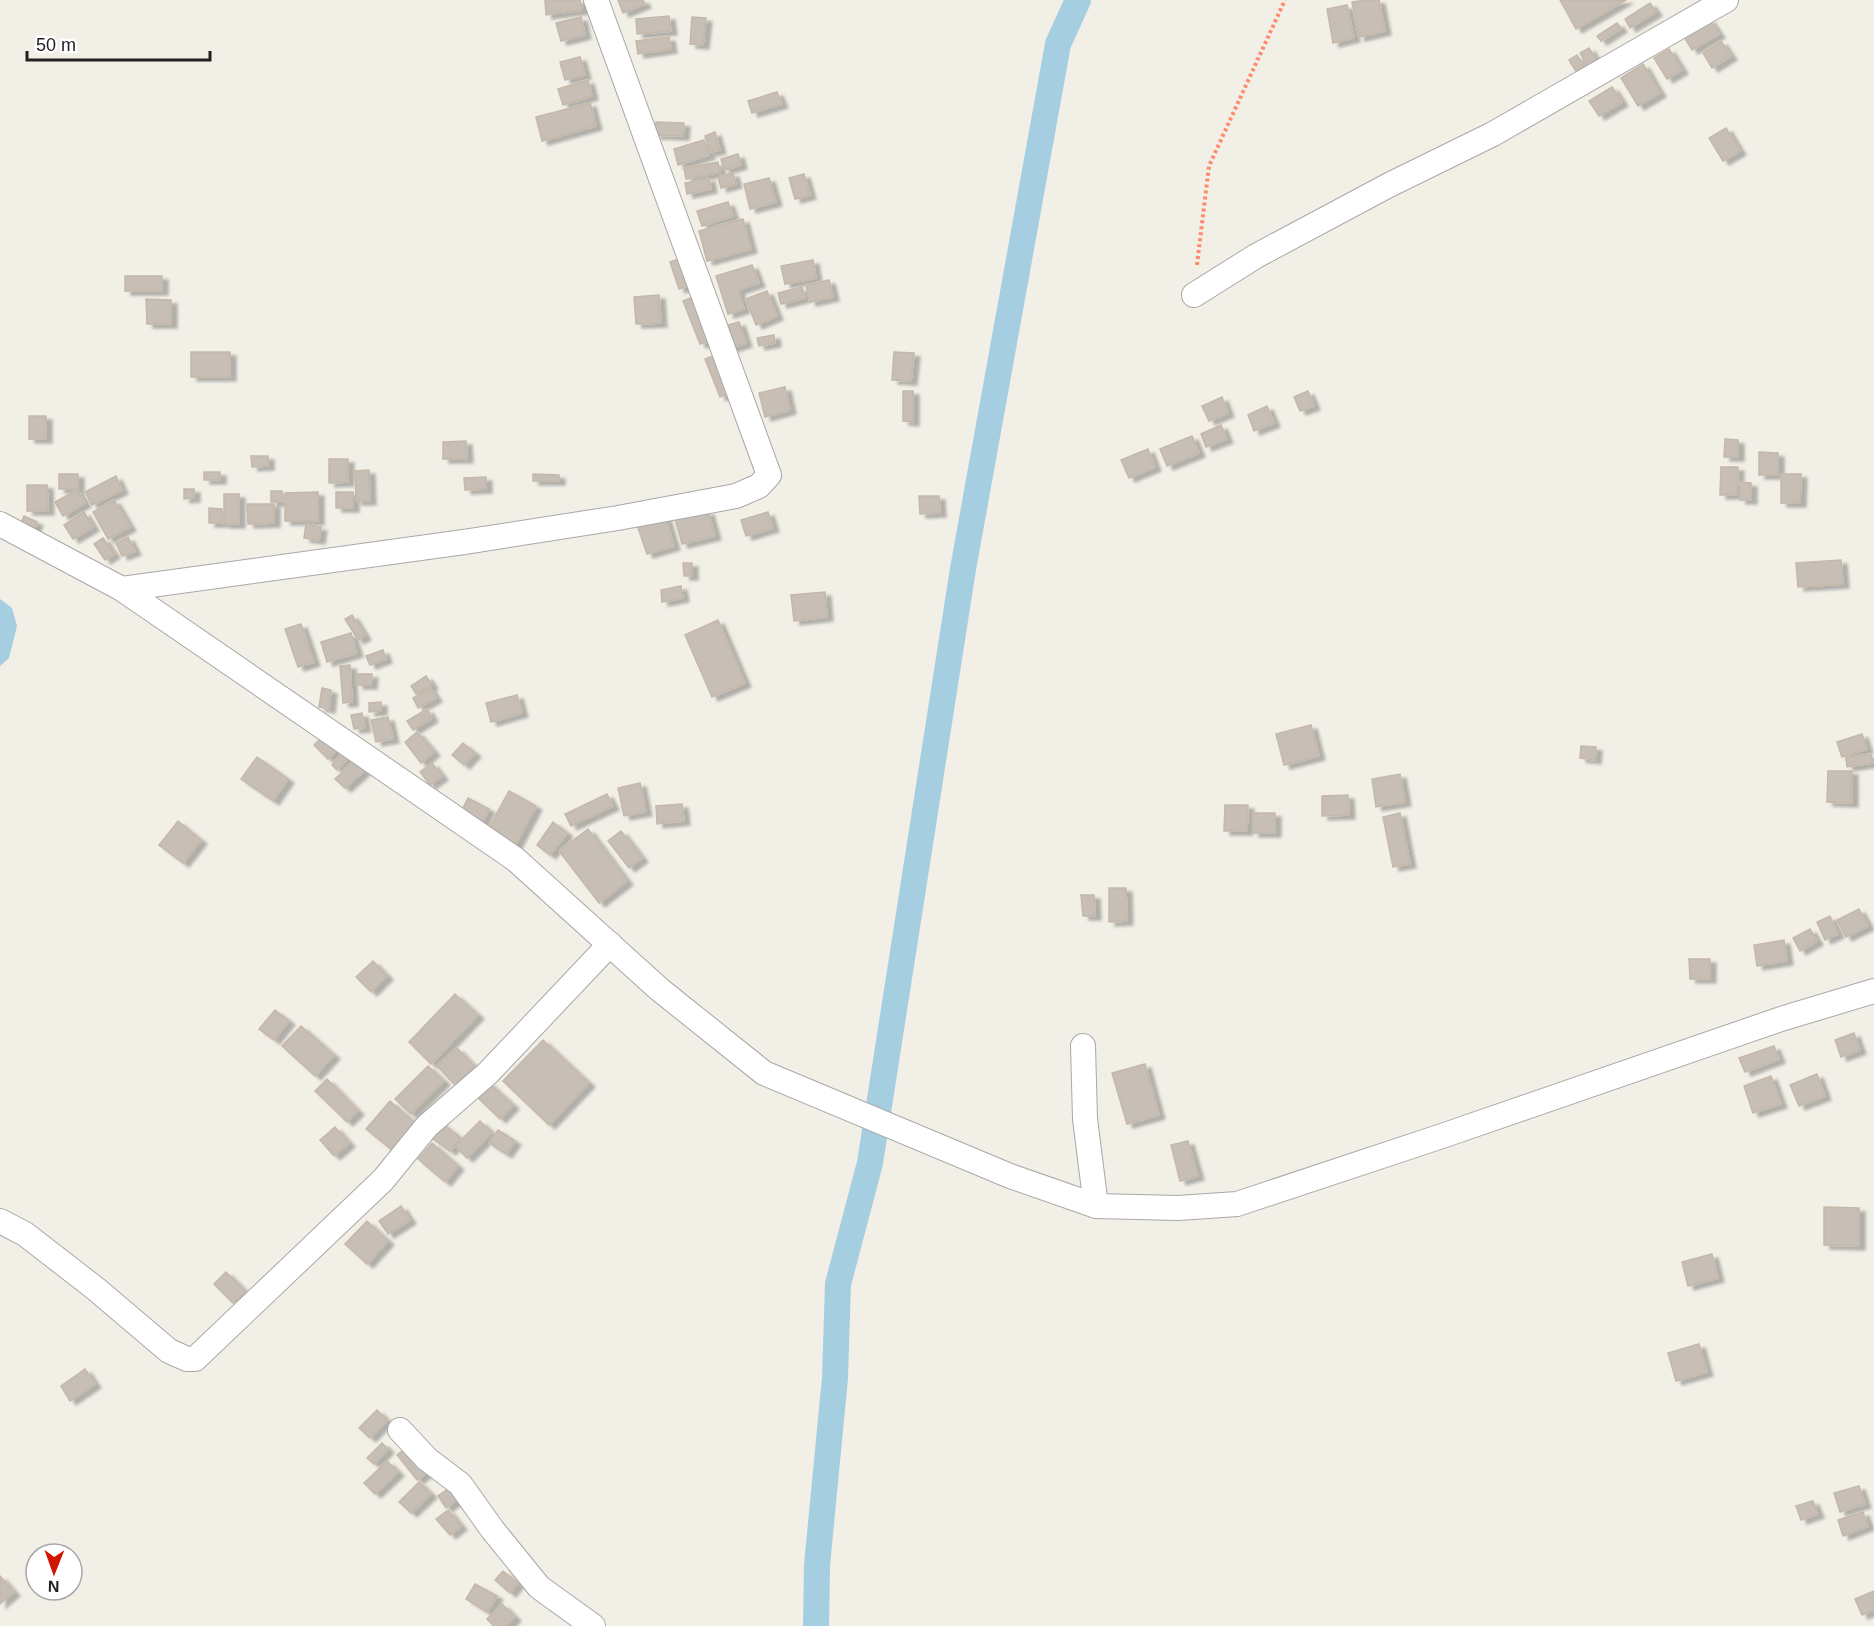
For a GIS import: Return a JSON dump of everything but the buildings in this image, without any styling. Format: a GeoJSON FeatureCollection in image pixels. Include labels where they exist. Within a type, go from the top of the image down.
{"type":"FeatureCollection","features":[{"type":"Feature","properties":{"kind":"street"},"geometry":{"type":"LineString","coordinates":[[122,589],[464,542],[618,518],[736,496],[759,486],[769,475],[596,0]]}},
{"type":"Feature","properties":{"kind":"street"},"geometry":{"type":"LineString","coordinates":[[1194,296],[1256,256],[1389,185],[1492,134],[1726,0]]}},
{"type":"Feature","properties":{"kind":"street"},"geometry":{"type":"LineString","coordinates":[[0,524],[122,589],[515,859],[659,989],[764,1073],[1010,1176],[1096,1206],[1178,1208],[1237,1204],[1781,1019],[1874,992]]}},
{"type":"Feature","properties":{"kind":"street"},"geometry":{"type":"LineString","coordinates":[[0,1221],[25,1234],[96,1289],[169,1351],[187,1359],[195,1359],[375,1188],[427,1126],[488,1074],[610,945]]}},
{"type":"Feature","properties":{"kind":"street"},"geometry":{"type":"LineString","coordinates":[[1083,1046],[1085,1119],[1096,1206]]}},
{"type":"Feature","properties":{"kind":"street"},"geometry":{"type":"LineString","coordinates":[[400,1430],[428,1459],[460,1484],[492,1529],[539,1587],[593,1626]]}},
{"type":"Feature","properties":{"kind":"path"},"geometry":{"type":"LineString","coordinates":[[1194,296],[1209,166],[1285,0]]}},
{"type":"Feature","properties":{"kind":"water"},"geometry":{"type":"Polygon","coordinates":[[[0,599],[12,608],[17,626],[9,658],[0,666],[0,599]]]}},
{"type":"Feature","properties":{"kind":"waterway"},"geometry":{"type":"LineString","coordinates":[[816,1626],[817,1565],[835,1378],[838,1284],[870,1163],[963,569],[1058,44],[1078,0]]}}]}
